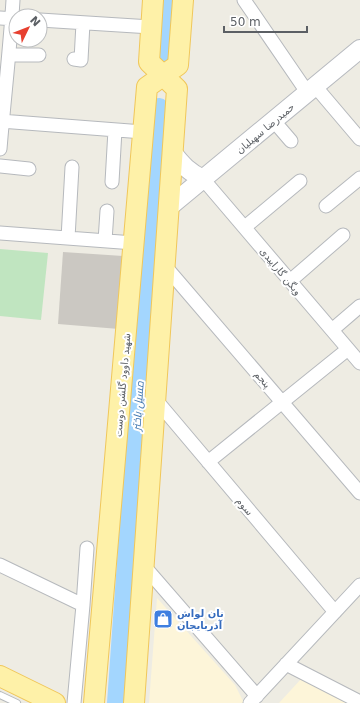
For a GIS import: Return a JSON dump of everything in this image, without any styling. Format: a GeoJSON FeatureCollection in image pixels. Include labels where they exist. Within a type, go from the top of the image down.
{"type":"FeatureCollection","features":[{"type":"Feature","properties":{"kind":"main road"},"geometry":{"type":"LineString","coordinates":[[134,703],[177,89],[149,62],[153,0]]}},
{"type":"Feature","properties":{"kind":"main road","name":"شهید داوود گلشن دوست"},"geometry":{"type":"LineString","coordinates":[[94,703],[147,87],[178,65],[183,0]]}},
{"type":"Feature","properties":{"kind":"main road","name":"حمیدرضا سهیلیان"},"geometry":{"type":"LineString","coordinates":[[169,207],[360,49]]}},
{"type":"Feature","properties":{"kind":"main road"},"geometry":{"type":"LineString","coordinates":[[146,99],[158,95],[166,95],[176,102]]}},
{"type":"Feature","properties":{"kind":"main road"},"geometry":{"type":"LineString","coordinates":[[173,153],[186,169],[192,174],[203,179]]}},
{"type":"Feature","properties":{"kind":"main road"},"geometry":{"type":"LineString","coordinates":[[0,676],[55,703]]}},
{"type":"Feature","properties":{"kind":"street"},"geometry":{"type":"LineString","coordinates":[[244,0],[311,89],[360,139]]}},
{"type":"Feature","properties":{"kind":"street"},"geometry":{"type":"LineString","coordinates":[[48,21],[151,26]]}},
{"type":"Feature","properties":{"kind":"street"},"geometry":{"type":"LineString","coordinates":[[74,59],[81,60],[83,23]]}},
{"type":"Feature","properties":{"kind":"street"},"geometry":{"type":"LineString","coordinates":[[0,149],[2,102],[9,48]]}},
{"type":"Feature","properties":{"kind":"street"},"geometry":{"type":"LineString","coordinates":[[9,55],[39,55]]}},
{"type":"Feature","properties":{"kind":"street"},"geometry":{"type":"LineString","coordinates":[[273,120],[292,141]]}},
{"type":"Feature","properties":{"kind":"street"},"geometry":{"type":"LineString","coordinates":[[1,122],[143,132]]}},
{"type":"Feature","properties":{"kind":"street"},"geometry":{"type":"LineString","coordinates":[[112,182],[115,130]]}},
{"type":"Feature","properties":{"kind":"street"},"geometry":{"type":"LineString","coordinates":[[0,166],[30,169]]}},
{"type":"Feature","properties":{"kind":"street"},"geometry":{"type":"LineString","coordinates":[[68,238],[72,168]]}},
{"type":"Feature","properties":{"kind":"street"},"geometry":{"type":"LineString","coordinates":[[326,206],[360,178]]}},
{"type":"Feature","properties":{"kind":"street","name":"ویگن گاراپیدی"},"geometry":{"type":"LineString","coordinates":[[203,179],[360,363]]}},
{"type":"Feature","properties":{"kind":"street"},"geometry":{"type":"LineString","coordinates":[[245,228],[300,180]]}},
{"type":"Feature","properties":{"kind":"street"},"geometry":{"type":"LineString","coordinates":[[105,241],[107,211]]}},
{"type":"Feature","properties":{"kind":"street"},"geometry":{"type":"LineString","coordinates":[[0,233],[134,243]]}},
{"type":"Feature","properties":{"kind":"street"},"geometry":{"type":"LineString","coordinates":[[290,281],[343,235]]}},
{"type":"Feature","properties":{"kind":"street","name":"پنجم"},"geometry":{"type":"LineString","coordinates":[[165,266],[360,493]]}},
{"type":"Feature","properties":{"kind":"street"},"geometry":{"type":"LineString","coordinates":[[332,330],[360,306]]}},
{"type":"Feature","properties":{"kind":"street"},"geometry":{"type":"LineString","coordinates":[[208,462],[348,349]]}},
{"type":"Feature","properties":{"kind":"street","name":"سوم"},"geometry":{"type":"LineString","coordinates":[[156,400],[335,612]]}},
{"type":"Feature","properties":{"kind":"street"},"geometry":{"type":"LineString","coordinates":[[74,703],[87,548]]}},
{"type":"Feature","properties":{"kind":"street"},"geometry":{"type":"LineString","coordinates":[[0,565],[83,605]]}},
{"type":"Feature","properties":{"kind":"street"},"geometry":{"type":"LineString","coordinates":[[144,566],[254,699],[359,587]]}},
{"type":"Feature","properties":{"kind":"street"},"geometry":{"type":"LineString","coordinates":[[286,664],[360,702]]}},
{"type":"Feature","properties":{"kind":"lane"},"geometry":{"type":"LineString","coordinates":[[0,695],[17,703]]}},
{"type":"Feature","properties":{"kind":"shaded area"},"geometry":{"type":"Polygon","coordinates":[[[157,598],[235,685],[244,703],[149,703],[157,598]]]}},
{"type":"Feature","properties":{"kind":"shaded area"},"geometry":{"type":"Polygon","coordinates":[[[302,678],[349,703],[279,703],[302,678]]]}},
{"type":"Feature","properties":{"kind":"green space"},"geometry":{"type":"Polygon","coordinates":[[[0,249],[48,253],[41,320],[0,316],[0,249]]]}},
{"type":"Feature","properties":{"kind":"building"},"geometry":{"type":"Polygon","coordinates":[[[63,252],[123,256],[119,329],[58,324],[63,252]]]}},
{"type":"Feature","properties":{"kind":"waterway","name":"مسیل باختر"},"geometry":{"type":"LineString","coordinates":[[163,54],[167,0]]}},
{"type":"Feature","properties":{"kind":"waterway","name":"مسیل باختر"},"geometry":{"type":"LineString","coordinates":[[117,703],[159,108]]}},
{"type":"Feature","properties":{"kind":"place","name":"نان لواش آذربایجان"},"geometry":{"type":"Point","coordinates":[163,619]}}]}
